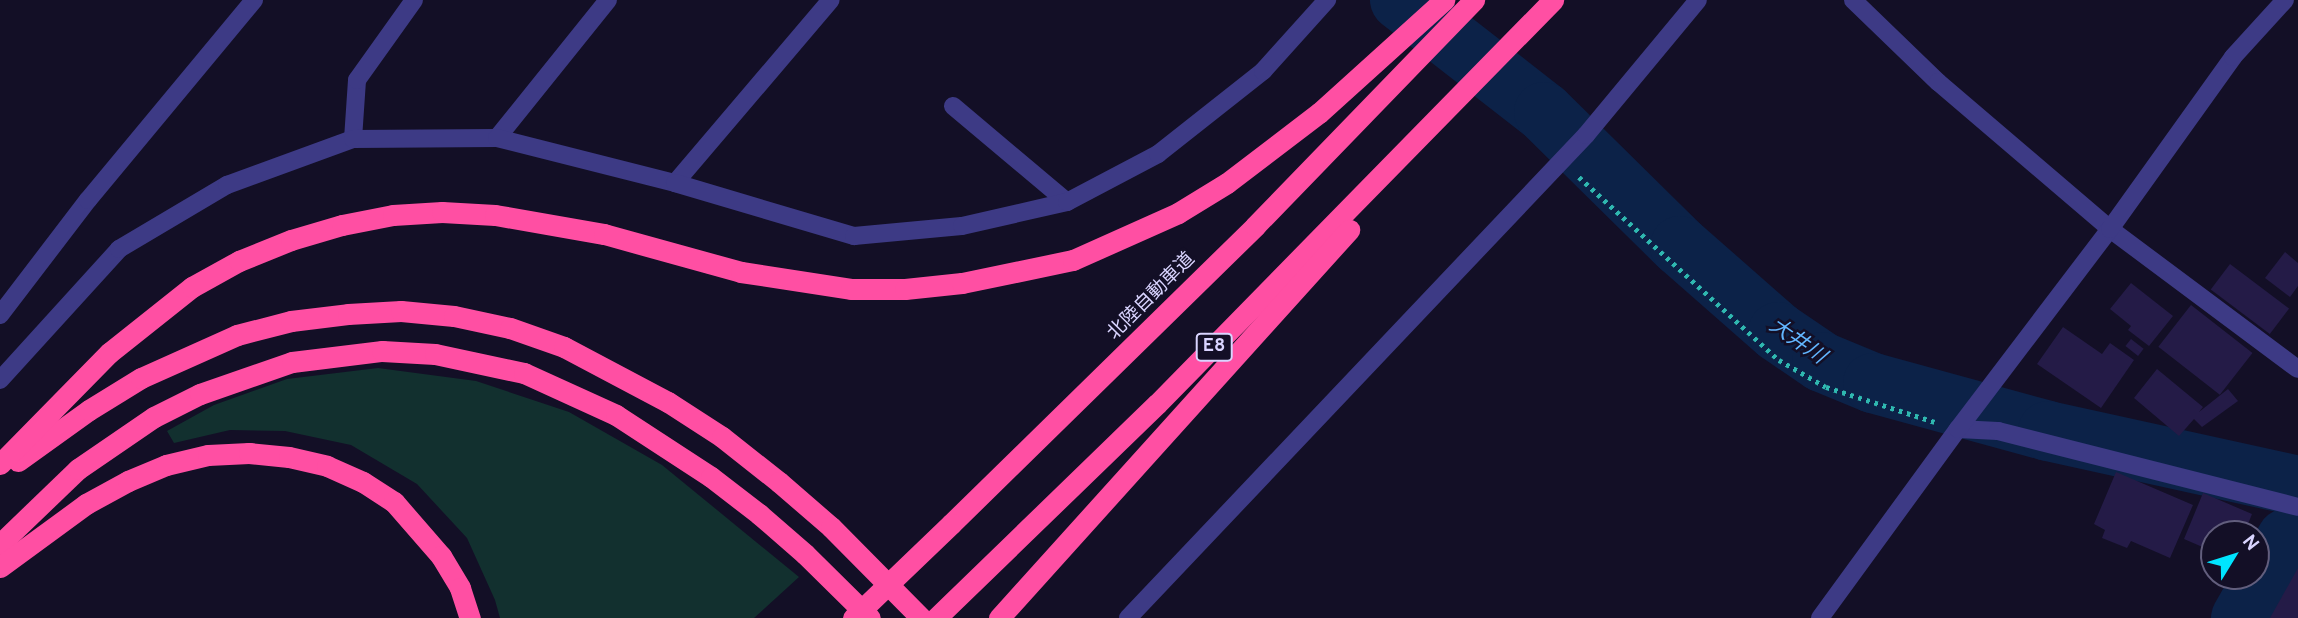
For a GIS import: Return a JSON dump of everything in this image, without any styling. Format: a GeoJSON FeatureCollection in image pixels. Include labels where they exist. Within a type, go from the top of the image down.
{"type":"FeatureCollection","features":[{"type":"Feature","properties":{"kind":"highway"},"geometry":{"type":"LineString","coordinates":[[0,464],[109,353],[192,287],[239,261],[329,228],[393,215],[442,212],[495,215],[593,232],[741,272],[865,289],[905,289],[962,282],[1073,260],[1178,213],[1272,151],[1444,0]]}},
{"type":"Feature","properties":{"kind":"highway","name":"北陸自動車道"},"geometry":{"type":"LineString","coordinates":[[853,618],[1129,352],[1474,0]]}},
{"type":"Feature","properties":{"kind":"highway"},"geometry":{"type":"LineString","coordinates":[[999,618],[1435,128],[1553,0]]}},
{"type":"Feature","properties":{"kind":"highway","name":"E8"},"geometry":{"type":"LineString","coordinates":[[936,618],[1157,404],[1435,128]]}},
{"type":"Feature","properties":{"kind":"highway"},"geometry":{"type":"LineString","coordinates":[[0,474],[89,410],[141,377],[237,335],[290,321],[348,314],[401,311],[454,316],[510,328],[564,347],[668,402],[722,437],[779,482],[831,527],[922,618]]}},
{"type":"Feature","properties":{"kind":"highway"},"geometry":{"type":"LineString","coordinates":[[0,544],[78,469],[144,424],[200,394],[292,362],[382,351],[435,354],[524,373],[616,415],[759,514],[805,554],[870,618]]}},
{"type":"Feature","properties":{"kind":"highway"},"geometry":{"type":"LineString","coordinates":[[0,567],[86,504],[128,481],[166,466],[208,455],[249,453],[289,457],[327,466],[363,482],[394,502],[441,556],[460,588],[470,618]]}},
{"type":"Feature","properties":{"kind":"street"},"geometry":{"type":"LineString","coordinates":[[0,315],[88,200],[254,0]]}},
{"type":"Feature","properties":{"kind":"street"},"geometry":{"type":"LineString","coordinates":[[353,138],[357,80],[414,0]]}},
{"type":"Feature","properties":{"kind":"street"},"geometry":{"type":"LineString","coordinates":[[497,138],[608,0]]}},
{"type":"Feature","properties":{"kind":"street"},"geometry":{"type":"LineString","coordinates":[[676,183],[831,0]]}},
{"type":"Feature","properties":{"kind":"street"},"geometry":{"type":"LineString","coordinates":[[0,380],[119,249],[227,185],[353,138],[497,138],[676,183],[853,236],[962,226],[1067,202],[1157,154],[1263,71],[1328,0]]}},
{"type":"Feature","properties":{"kind":"street"},"geometry":{"type":"LineString","coordinates":[[1128,618],[1586,135],[1698,0]]}},
{"type":"Feature","properties":{"kind":"street"},"geometry":{"type":"LineString","coordinates":[[1853,0],[1938,82],[2110,229],[2298,369]]}},
{"type":"Feature","properties":{"kind":"street"},"geometry":{"type":"LineString","coordinates":[[1820,618],[1961,425],[2110,229],[2233,57],[2285,0]]}},
{"type":"Feature","properties":{"kind":"street"},"geometry":{"type":"LineString","coordinates":[[953,106],[1067,202]]}},
{"type":"Feature","properties":{"kind":"street"},"geometry":{"type":"LineString","coordinates":[[1961,425],[1998,431],[2296,500]]}},
{"type":"Feature","properties":{"kind":"path"},"geometry":{"type":"LineString","coordinates":[[1566,155],[1779,360],[1826,387],[1961,425]]}},
{"type":"Feature","properties":{"kind":"green space"},"geometry":{"type":"Polygon","coordinates":[[[378,368],[476,381],[569,412],[662,465],[799,577],[754,618],[500,618],[495,600],[467,538],[417,484],[351,445],[285,431],[230,430],[174,443],[167,431],[214,405],[287,379],[378,368]]]}},
{"type":"Feature","properties":{"kind":"building"},"geometry":{"type":"Polygon","coordinates":[[[2285,252],[2298,263],[2298,286],[2290,297],[2265,278],[2285,252]]]}},
{"type":"Feature","properties":{"kind":"building"},"geometry":{"type":"Polygon","coordinates":[[[2230,264],[2289,309],[2270,334],[2211,290],[2230,264]]]}},
{"type":"Feature","properties":{"kind":"building"},"geometry":{"type":"Polygon","coordinates":[[[2131,283],[2173,316],[2149,346],[2128,330],[2131,326],[2110,309],[2131,283]]]}},
{"type":"Feature","properties":{"kind":"building"},"geometry":{"type":"Polygon","coordinates":[[[2191,305],[2252,353],[2220,395],[2158,347],[2191,305]]]}},
{"type":"Feature","properties":{"kind":"building"},"geometry":{"type":"Polygon","coordinates":[[[2063,327],[2102,354],[2110,343],[2134,360],[2101,408],[2037,364],[2063,327]]]}},
{"type":"Feature","properties":{"kind":"building"},"geometry":{"type":"Polygon","coordinates":[[[2131,339],[2144,349],[2138,356],[2125,346],[2131,339]]]}},
{"type":"Feature","properties":{"kind":"building"},"geometry":{"type":"Polygon","coordinates":[[[2157,369],[2203,407],[2199,412],[2228,389],[2238,401],[2202,427],[2194,419],[2179,436],[2134,398],[2157,369]]]}},
{"type":"Feature","properties":{"kind":"building"},"geometry":{"type":"Polygon","coordinates":[[[2116,472],[2193,505],[2170,558],[2131,541],[2127,548],[2102,538],[2105,530],[2094,524],[2116,472]]]}},
{"type":"Feature","properties":{"kind":"building"},"geometry":{"type":"Polygon","coordinates":[[[2203,493],[2252,514],[2250,520],[2200,520],[2200,546],[2184,539],[2203,493]]]}},
{"type":"Feature","properties":{"kind":"building"},"geometry":{"type":"Polygon","coordinates":[[[2298,568],[2298,618],[2270,618],[2298,568]]]}},
{"type":"Feature","properties":{"kind":"waterway","name":"大井川"},"geometry":{"type":"LineString","coordinates":[[1400,0],[1544,112],[1680,246],[1778,332],[1822,362],[1873,383],[2048,431],[2298,486]]}},
{"type":"Feature","properties":{"kind":"waterway","name":"大井川"},"geometry":{"type":"LineString","coordinates":[[2241,618],[2287,538]]}}]}
